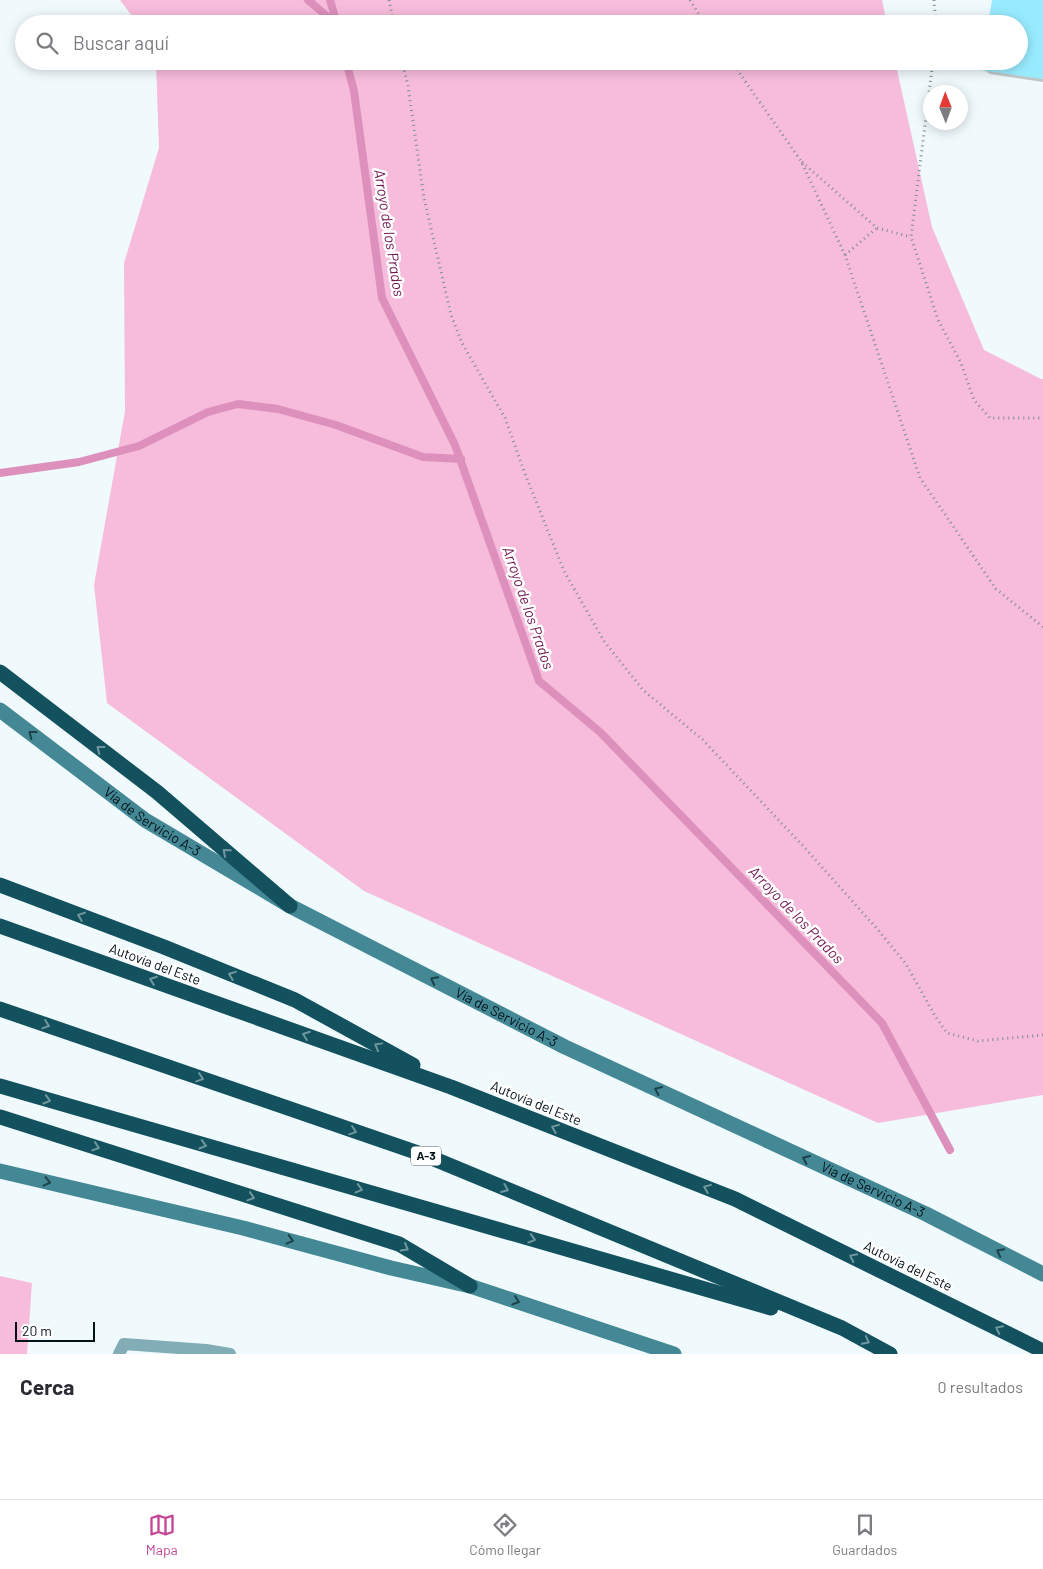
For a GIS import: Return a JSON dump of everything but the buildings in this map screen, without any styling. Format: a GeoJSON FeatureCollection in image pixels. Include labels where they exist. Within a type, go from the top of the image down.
{"type":"FeatureCollection","features":[{"type":"Feature","properties":{"kind":"highway"},"geometry":{"type":"LineString","coordinates":[[0,672],[157,792],[290,906]]}},
{"type":"Feature","properties":{"kind":"highway"},"geometry":{"type":"LineString","coordinates":[[0,885],[295,1000],[451,1087]]}},
{"type":"Feature","properties":{"kind":"highway","name":"Autovía del Este"},"geometry":{"type":"LineString","coordinates":[[0,926],[451,1087],[735,1200],[1043,1351]]}},
{"type":"Feature","properties":{"kind":"highway","name":"A-3"},"geometry":{"type":"LineString","coordinates":[[0,1009],[427,1156],[842,1328],[890,1354]]}},
{"type":"Feature","properties":{"kind":"highway"},"geometry":{"type":"LineString","coordinates":[[0,1086],[842,1328]]}},
{"type":"Feature","properties":{"kind":"highway"},"geometry":{"type":"LineString","coordinates":[[0,1117],[398,1244],[470,1286]]}},
{"type":"Feature","properties":{"kind":"main road","name":"Vía de Servicio A-3"},"geometry":{"type":"LineString","coordinates":[[0,710],[145,820],[290,906],[565,1047],[926,1214],[1043,1274]]}},
{"type":"Feature","properties":{"kind":"main road"},"geometry":{"type":"LineString","coordinates":[[0,1171],[242,1228],[391,1268],[470,1286],[674,1354]]}},
{"type":"Feature","properties":{"kind":"lane"},"geometry":{"type":"LineString","coordinates":[[119,1354],[124,1344],[206,1350],[230,1354]]}},
{"type":"Feature","properties":{"kind":"path"},"geometry":{"type":"LineString","coordinates":[[389,0],[392,15]]}},
{"type":"Feature","properties":{"kind":"path"},"geometry":{"type":"LineString","coordinates":[[690,0],[699,15]]}},
{"type":"Feature","properties":{"kind":"path"},"geometry":{"type":"LineString","coordinates":[[934,0],[935,15]]}},
{"type":"Feature","properties":{"kind":"path"},"geometry":{"type":"LineString","coordinates":[[404,70],[424,198],[451,315],[462,343],[506,418],[524,471],[564,571],[604,641],[643,690],[703,740],[879,930],[906,964],[935,1016],[947,1033],[978,1041],[1043,1035]]}},
{"type":"Feature","properties":{"kind":"path"},"geometry":{"type":"LineString","coordinates":[[737,70],[801,161],[845,255],[920,478],[996,588],[1043,627]]}},
{"type":"Feature","properties":{"kind":"path"},"geometry":{"type":"LineString","coordinates":[[932,70],[911,237],[938,320],[960,363],[974,400],[990,418],[1043,418]]}},
{"type":"Feature","properties":{"kind":"path"},"geometry":{"type":"LineString","coordinates":[[801,161],[877,228],[911,237]]}},
{"type":"Feature","properties":{"kind":"path"},"geometry":{"type":"LineString","coordinates":[[845,255],[877,228]]}},
{"type":"Feature","properties":{"kind":"shaded area"},"geometry":{"type":"Polygon","coordinates":[[[120,0],[882,0],[885,15],[131,15],[120,0]]]}},
{"type":"Feature","properties":{"kind":"shaded area"},"geometry":{"type":"Polygon","coordinates":[[[156,70],[897,70],[932,227],[984,350],[1043,379],[1043,1095],[878,1123],[364,891],[107,703],[94,585],[125,411],[124,263],[159,148],[156,70]]]}},
{"type":"Feature","properties":{"kind":"shaded area"},"geometry":{"type":"Polygon","coordinates":[[[0,1276],[32,1283],[27,1354],[0,1354],[0,1276]]]}},
{"type":"Feature","properties":{"kind":"waterway"},"geometry":{"type":"LineString","coordinates":[[308,0],[326,15]]}},
{"type":"Feature","properties":{"kind":"waterway","name":"Arroyo de los Prados"},"geometry":{"type":"LineString","coordinates":[[330,0],[334,15]]}},
{"type":"Feature","properties":{"kind":"waterway","name":"Arroyo de los Prados"},"geometry":{"type":"LineString","coordinates":[[348,70],[354,91],[382,298],[455,445],[539,681],[600,732],[882,1023],[950,1150]]}},
{"type":"Feature","properties":{"kind":"waterway"},"geometry":{"type":"LineString","coordinates":[[0,473],[79,462],[139,446],[208,412],[238,404],[278,409],[336,425],[423,457],[461,459]]}}]}
